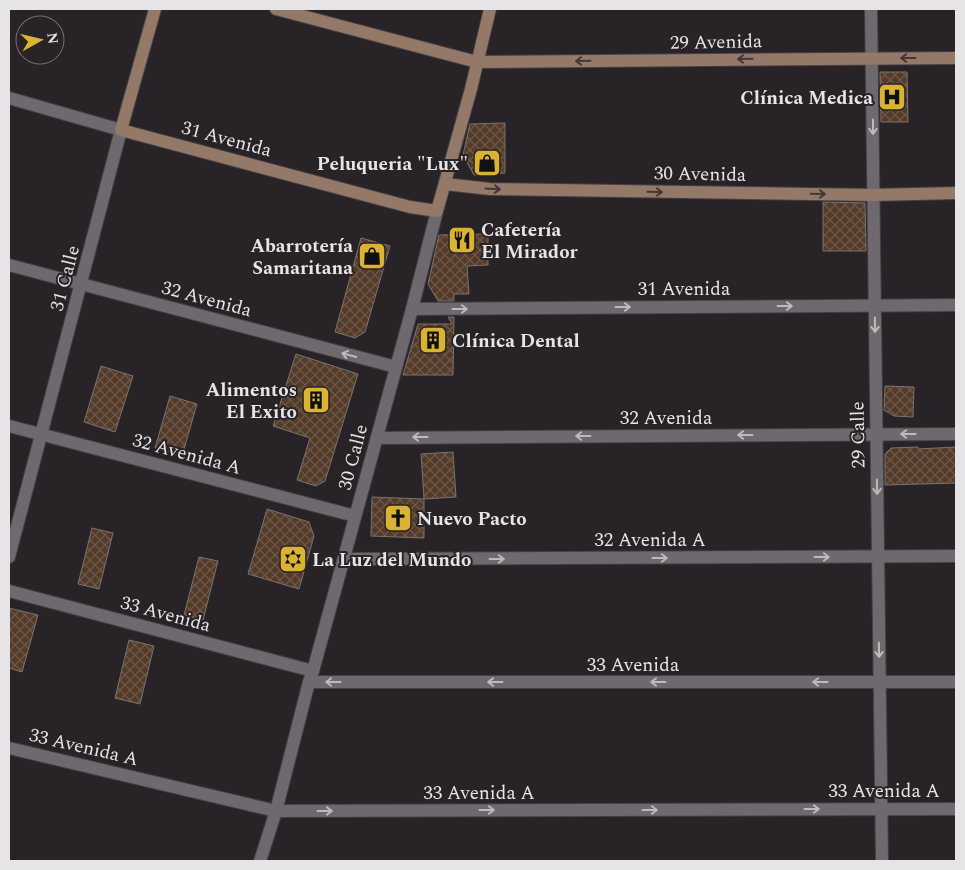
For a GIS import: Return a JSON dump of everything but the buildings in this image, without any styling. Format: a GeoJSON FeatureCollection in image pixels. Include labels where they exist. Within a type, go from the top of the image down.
{"type":"FeatureCollection","features":[{"type":"Feature","properties":{"kind":"street","name":"31 Calle"},"geometry":{"type":"LineString","coordinates":[[9,557],[155,9]]}},
{"type":"Feature","properties":{"kind":"street"},"geometry":{"type":"LineString","coordinates":[[276,9],[477,62]]}},
{"type":"Feature","properties":{"kind":"street","name":"30 Calle"},"geometry":{"type":"LineString","coordinates":[[260,861],[276,811],[412,309],[471,89],[490,9]]}},
{"type":"Feature","properties":{"kind":"street","name":"29 Calle"},"geometry":{"type":"LineString","coordinates":[[872,9],[882,861]]}},
{"type":"Feature","properties":{"kind":"street","name":"29 Avenida"},"geometry":{"type":"LineString","coordinates":[[477,62],[956,58]]}},
{"type":"Feature","properties":{"kind":"street","name":"31 Avenida"},"geometry":{"type":"LineString","coordinates":[[9,98],[410,207],[437,211]]}},
{"type":"Feature","properties":{"kind":"street","name":"30 Avenida"},"geometry":{"type":"LineString","coordinates":[[445,184],[490,189],[873,194],[956,193]]}},
{"type":"Feature","properties":{"kind":"street","name":"32 Avenida"},"geometry":{"type":"LineString","coordinates":[[9,265],[396,367]]}},
{"type":"Feature","properties":{"kind":"street","name":"31 Avenida"},"geometry":{"type":"LineString","coordinates":[[412,309],[956,305]]}},
{"type":"Feature","properties":{"kind":"street","name":"32 Avenida A"},"geometry":{"type":"LineString","coordinates":[[9,426],[355,516]]}},
{"type":"Feature","properties":{"kind":"street","name":"32 Avenida"},"geometry":{"type":"LineString","coordinates":[[376,438],[956,434]]}},
{"type":"Feature","properties":{"kind":"street","name":"32 Avenida A"},"geometry":{"type":"LineString","coordinates":[[344,559],[956,556]]}},
{"type":"Feature","properties":{"kind":"street","name":"33 Avenida"},"geometry":{"type":"LineString","coordinates":[[9,591],[311,677],[956,682]]}},
{"type":"Feature","properties":{"kind":"street","name":"33 Avenida A"},"geometry":{"type":"LineString","coordinates":[[9,748],[276,811],[956,809]]}},
{"type":"Feature","properties":{"kind":"place","name":"Clínica Medica"},"geometry":{"type":"Point","coordinates":[892,97]}},
{"type":"Feature","properties":{"kind":"place","name":"Peluqueria \"Lux\""},"geometry":{"type":"Point","coordinates":[487,163]}},
{"type":"Feature","properties":{"kind":"place","name":"Cafetería El Mirador"},"geometry":{"type":"Point","coordinates":[462,240]}},
{"type":"Feature","properties":{"kind":"place","name":"Abarrotería Samaritana"},"geometry":{"type":"Point","coordinates":[372,256]}},
{"type":"Feature","properties":{"kind":"place","name":"Clínica Dental"},"geometry":{"type":"Point","coordinates":[433,340]}},
{"type":"Feature","properties":{"kind":"place","name":"Alimentos El Exito"},"geometry":{"type":"Point","coordinates":[316,400]}},
{"type":"Feature","properties":{"kind":"place","name":"Nuevo Pacto"},"geometry":{"type":"Point","coordinates":[398,518]}},
{"type":"Feature","properties":{"kind":"place","name":"La Luz del Mundo"},"geometry":{"type":"Point","coordinates":[293,559]}}]}
